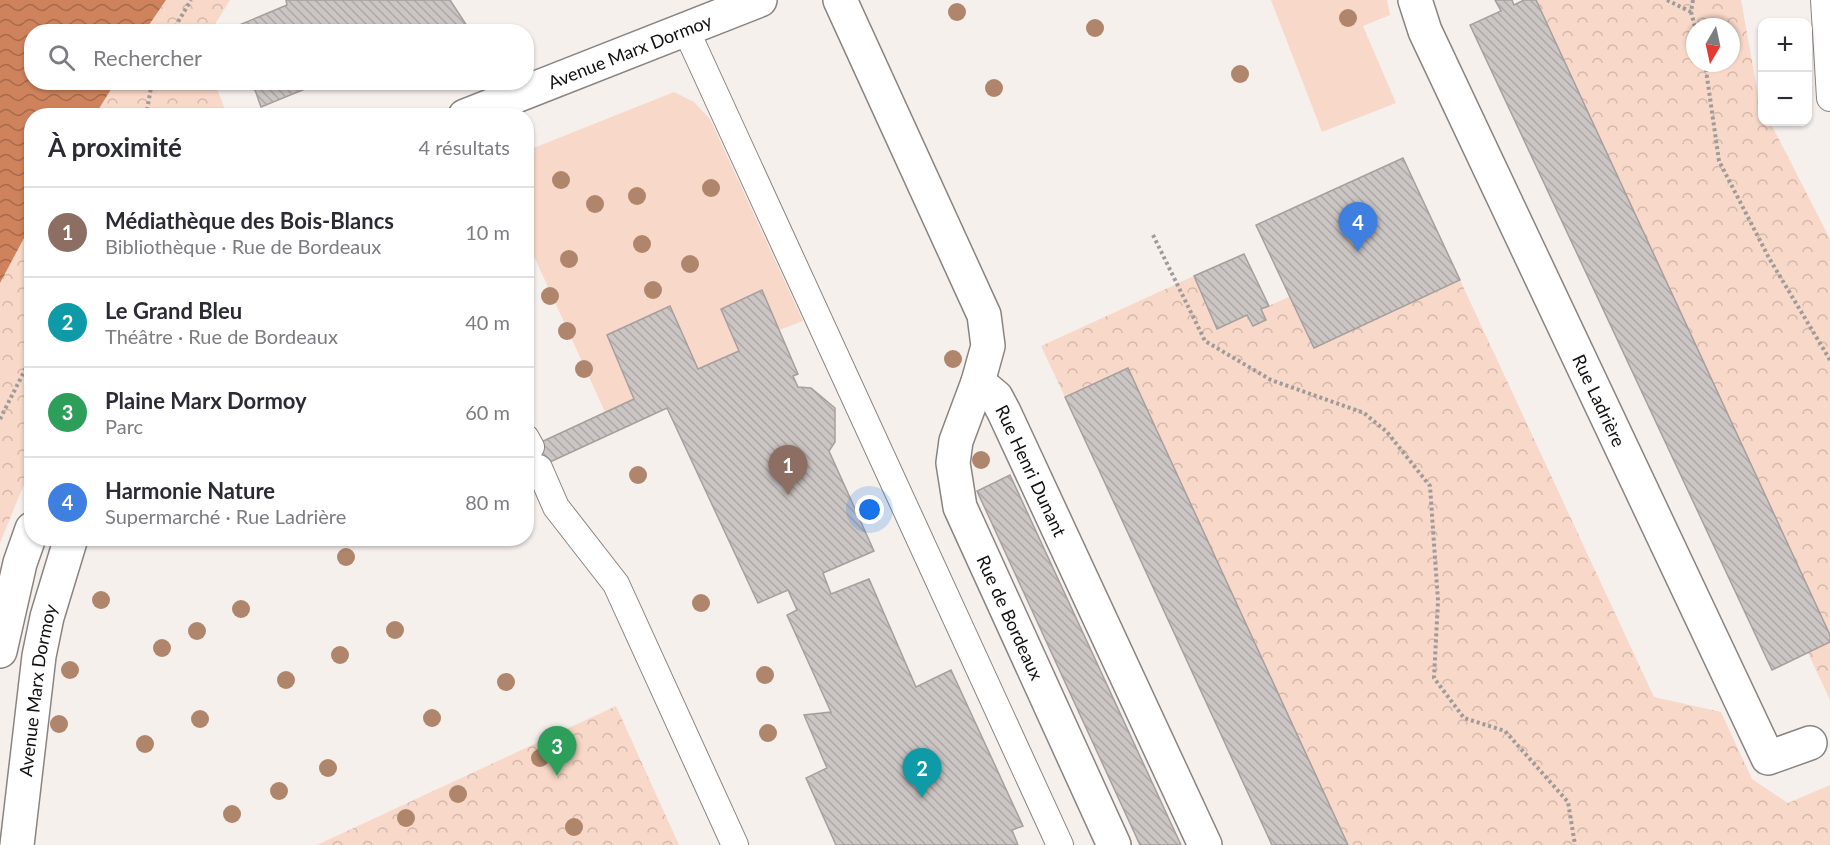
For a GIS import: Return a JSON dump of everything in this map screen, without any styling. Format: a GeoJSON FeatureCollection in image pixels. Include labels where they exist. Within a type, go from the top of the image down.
{"type":"FeatureCollection","features":[{"type":"Feature","properties":{"kind":"street","name":"Avenue Marx Dormoy"},"geometry":{"type":"LineString","coordinates":[[534,89],[760,0]]}},
{"type":"Feature","properties":{"kind":"street"},"geometry":{"type":"LineString","coordinates":[[840,0],[984,315],[988,346],[978,382]]}},
{"type":"Feature","properties":{"kind":"street","name":"Rue Ladrière"},"geometry":{"type":"LineString","coordinates":[[1415,0],[1425,31],[1768,758],[1810,743]]}},
{"type":"Feature","properties":{"kind":"street","name":"Avenue Marx Dormoy"},"geometry":{"type":"LineString","coordinates":[[486,108],[532,90]]}},
{"type":"Feature","properties":{"kind":"street","name":"Rue de Bordeaux"},"geometry":{"type":"LineString","coordinates":[[978,382],[956,441],[953,463],[960,507],[1114,845]]}},
{"type":"Feature","properties":{"kind":"street","name":"Rue Henri Dunant"},"geometry":{"type":"LineString","coordinates":[[978,382],[996,397],[1004,412],[1205,845]]}},
{"type":"Feature","properties":{"kind":"street"},"geometry":{"type":"LineString","coordinates":[[0,651],[26,546]]}},
{"type":"Feature","properties":{"kind":"street","name":"Avenue Marx Dormoy"},"geometry":{"type":"LineString","coordinates":[[17,845],[39,656],[47,617],[69,546]]}},
{"type":"Feature","properties":{"kind":"lane"},"geometry":{"type":"LineString","coordinates":[[1824,0],[1830,98]]}},
{"type":"Feature","properties":{"kind":"lane"},"geometry":{"type":"LineString","coordinates":[[686,30],[1059,845]]}},
{"type":"Feature","properties":{"kind":"lane"},"geometry":{"type":"LineString","coordinates":[[534,456],[556,507],[616,584],[735,845]]}},
{"type":"Feature","properties":{"kind":"path"},"geometry":{"type":"LineString","coordinates":[[177,24],[191,0]]}},
{"type":"Feature","properties":{"kind":"path"},"geometry":{"type":"LineString","coordinates":[[1667,0],[1691,12]]}},
{"type":"Feature","properties":{"kind":"path"},"geometry":{"type":"LineString","coordinates":[[1693,0],[1693,18]]}},
{"type":"Feature","properties":{"kind":"path"},"geometry":{"type":"LineString","coordinates":[[1706,72],[1719,161],[1769,258],[1830,360]]}},
{"type":"Feature","properties":{"kind":"path"},"geometry":{"type":"LineString","coordinates":[[147,108],[151,90]]}},
{"type":"Feature","properties":{"kind":"path"},"geometry":{"type":"LineString","coordinates":[[1153,235],[1205,341],[1271,380],[1364,413],[1388,432],[1430,486],[1438,601],[1434,678],[1464,718],[1505,731],[1568,802],[1575,845]]}},
{"type":"Feature","properties":{"kind":"path"},"geometry":{"type":"LineString","coordinates":[[0,419],[24,372]]}},
{"type":"Feature","properties":{"kind":"green space"},"geometry":{"type":"Polygon","coordinates":[[[166,0],[230,0],[215,24],[150,24],[166,0]]]}},
{"type":"Feature","properties":{"kind":"green space"},"geometry":{"type":"Polygon","coordinates":[[[1271,0],[1387,0],[1390,15],[1363,26],[1396,103],[1322,132],[1271,0]]]}},
{"type":"Feature","properties":{"kind":"green space"},"geometry":{"type":"Polygon","coordinates":[[[1536,0],[1741,0],[1758,94],[1758,126],[1772,126],[1830,239],[1830,635],[1536,0]]]}},
{"type":"Feature","properties":{"kind":"green space"},"geometry":{"type":"Polygon","coordinates":[[[110,90],[218,90],[224,108],[100,108],[110,90]]]}},
{"type":"Feature","properties":{"kind":"green space"},"geometry":{"type":"Polygon","coordinates":[[[674,92],[694,102],[710,119],[803,321],[779,330],[761,290],[721,309],[739,351],[698,369],[670,307],[607,335],[634,399],[605,412],[534,256],[534,148],[674,92]]]}},
{"type":"Feature","properties":{"kind":"green space"},"geometry":{"type":"Polygon","coordinates":[[[24,238],[24,484],[0,543],[0,283],[24,238]]]}},
{"type":"Feature","properties":{"kind":"green space"},"geometry":{"type":"Polygon","coordinates":[[[1194,276],[1217,329],[1247,315],[1254,326],[1266,320],[1261,309],[1289,297],[1314,348],[1460,280],[1654,697],[1721,712],[1752,779],[1788,803],[1830,785],[1830,845],[1348,845],[1128,368],[1065,397],[1041,346],[1194,276]]]}},
{"type":"Feature","properties":{"kind":"green space"},"geometry":{"type":"Polygon","coordinates":[[[1830,642],[1830,700],[1808,653],[1830,642]]]}},
{"type":"Feature","properties":{"kind":"green space"},"geometry":{"type":"Polygon","coordinates":[[[616,706],[679,845],[317,845],[616,706]]]}},
{"type":"Feature","properties":{"kind":"water"},"geometry":{"type":"Polygon","coordinates":[[[0,0],[166,0],[150,24],[24,24],[24,90],[111,90],[99,108],[24,108],[24,238],[0,283],[0,0]]]}},
{"type":"Feature","properties":{"kind":"building"},"geometry":{"type":"Polygon","coordinates":[[[286,0],[450,0],[466,24],[242,24],[287,5],[286,0]]]}},
{"type":"Feature","properties":{"kind":"building"},"geometry":{"type":"Polygon","coordinates":[[[1495,0],[1512,0],[1514,5],[1524,0],[1536,0],[1830,635],[1830,642],[1772,670],[1470,25],[1501,11],[1495,0]]]}},
{"type":"Feature","properties":{"kind":"building"},"geometry":{"type":"Polygon","coordinates":[[[255,90],[302,90],[261,107],[255,90]]]}},
{"type":"Feature","properties":{"kind":"building"},"geometry":{"type":"Polygon","coordinates":[[[1403,158],[1460,280],[1314,348],[1256,225],[1403,158]]]}},
{"type":"Feature","properties":{"kind":"building"},"geometry":{"type":"Polygon","coordinates":[[[1244,254],[1269,306],[1261,309],[1266,320],[1253,326],[1247,315],[1217,329],[1194,276],[1244,254]]]}},
{"type":"Feature","properties":{"kind":"building"},"geometry":{"type":"Polygon","coordinates":[[[762,290],[798,374],[793,376],[798,387],[811,388],[835,408],[835,442],[829,451],[874,551],[823,573],[831,594],[869,579],[916,687],[951,670],[1023,826],[1012,830],[1018,845],[836,845],[806,778],[827,768],[804,715],[831,712],[787,615],[797,610],[788,590],[758,603],[667,408],[534,469],[534,445],[634,399],[607,335],[670,306],[698,369],[739,351],[721,309],[762,290]]]}},
{"type":"Feature","properties":{"kind":"building"},"geometry":{"type":"Polygon","coordinates":[[[1128,368],[1348,845],[1272,845],[1065,397],[1128,368]]]}},
{"type":"Feature","properties":{"kind":"building"},"geometry":{"type":"Polygon","coordinates":[[[1010,475],[1181,845],[1140,845],[977,491],[1010,475]]]}},
{"type":"Feature","properties":{"kind":"place","name":"Harmonie Nature"},"geometry":{"type":"Point","coordinates":[1358,252]}},
{"type":"Feature","properties":{"kind":"place","name":"Médiathèque des Bois-Blancs"},"geometry":{"type":"Point","coordinates":[788,495]}},
{"type":"Feature","properties":{"kind":"place","name":"Plaine Marx Dormoy"},"geometry":{"type":"Point","coordinates":[557,776]}},
{"type":"Feature","properties":{"kind":"place","name":"Le Grand Bleu"},"geometry":{"type":"Point","coordinates":[922,798]}}]}
